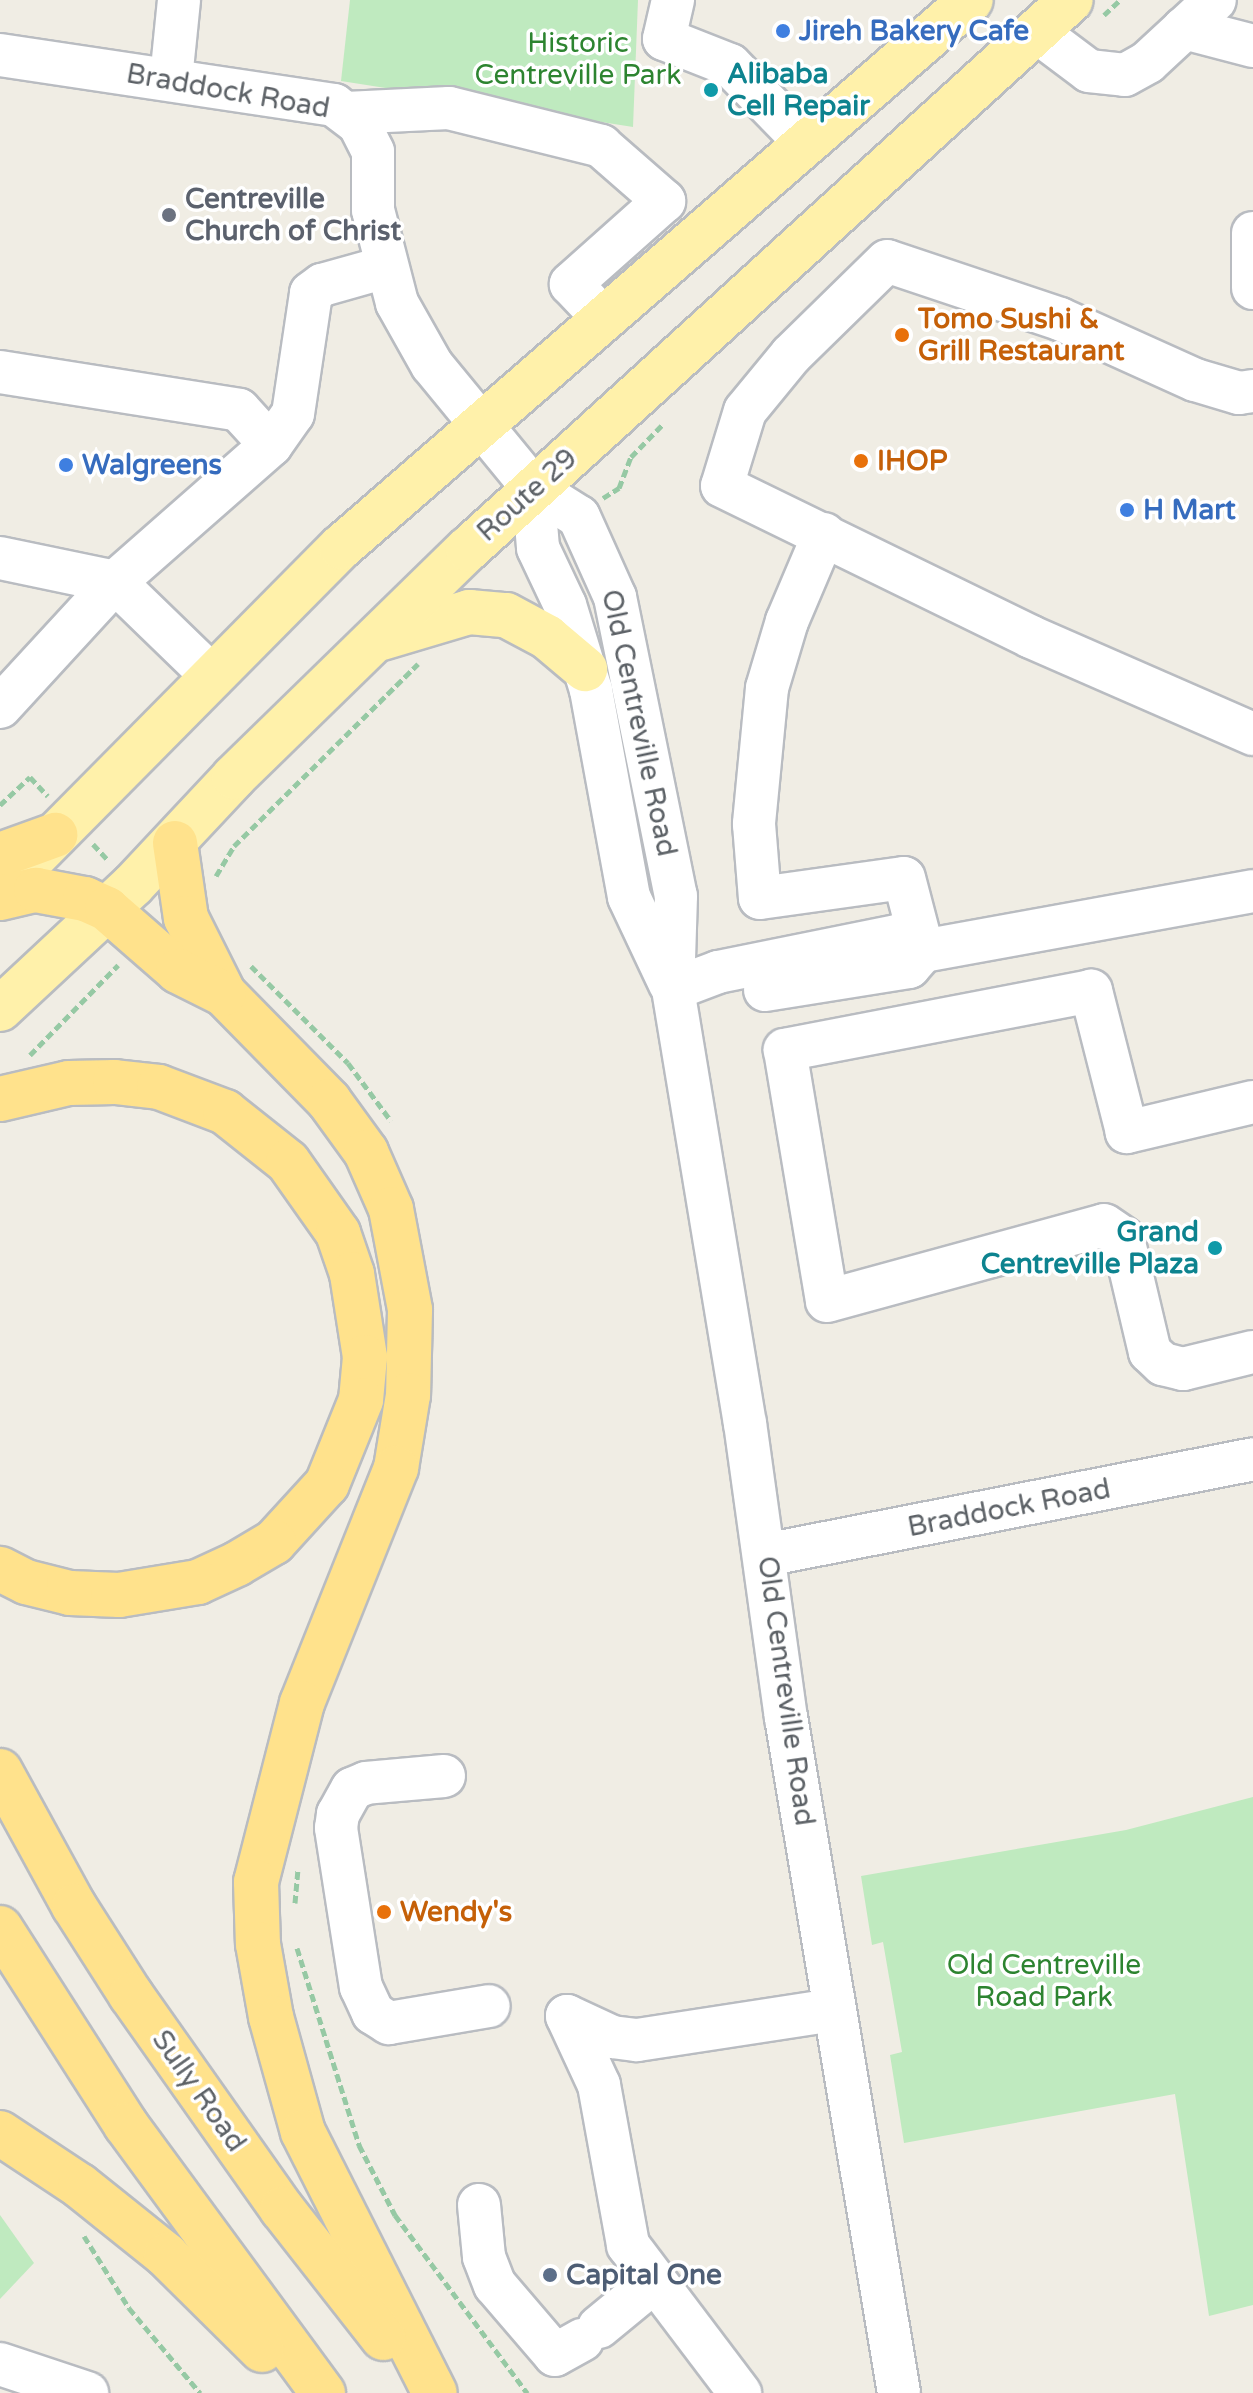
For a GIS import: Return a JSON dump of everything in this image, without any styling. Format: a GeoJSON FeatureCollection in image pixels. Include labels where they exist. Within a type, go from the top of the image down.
{"type":"FeatureCollection","features":[{"type":"Feature","properties":{"kind":"highway"},"geometry":{"type":"LineString","coordinates":[[0,855],[55,835]]}},
{"type":"Feature","properties":{"kind":"highway"},"geometry":{"type":"LineString","coordinates":[[175,843],[184,907],[224,994],[352,1128],[391,1209],[410,1310],[408,1395],[396,1468],[302,1703],[273,1797],[256,1882],[258,1944],[271,2017],[303,2132],[435,2393]]}},
{"type":"Feature","properties":{"kind":"highway"},"geometry":{"type":"LineString","coordinates":[[0,895],[50,891],[107,909],[178,971],[224,994]]}},
{"type":"Feature","properties":{"kind":"highway"},"geometry":{"type":"LineString","coordinates":[[0,1569],[26,1582],[70,1593],[119,1595],[198,1582],[237,1564],[274,1542],[327,1484],[361,1400],[365,1357],[352,1274],[338,1233],[316,1195],[258,1135],[225,1112],[159,1087],[69,1083],[8,1097]]}},
{"type":"Feature","properties":{"kind":"highway","name":"Sully Road"},"geometry":{"type":"LineString","coordinates":[[0,1771],[74,1906],[131,1995],[282,2209],[426,2393]]}},
{"type":"Feature","properties":{"kind":"highway"},"geometry":{"type":"LineString","coordinates":[[0,1928],[134,2137],[323,2393]]}},
{"type":"Feature","properties":{"kind":"highway"},"geometry":{"type":"LineString","coordinates":[[0,2133],[80,2186],[166,2255],[306,2393]]}},
{"type":"Feature","properties":{"kind":"main road","name":"Route 29"},"geometry":{"type":"LineString","coordinates":[[0,1009],[175,843],[369,643],[533,488],[1071,0]]}},
{"type":"Feature","properties":{"kind":"main road"},"geometry":{"type":"LineString","coordinates":[[0,895],[211,675],[341,547],[805,142],[954,5]]}},
{"type":"Feature","properties":{"kind":"main road"},"geometry":{"type":"LineString","coordinates":[[369,643],[469,612],[506,615],[547,637],[585,669]]}},
{"type":"Feature","properties":{"kind":"street"},"geometry":{"type":"LineString","coordinates":[[171,79],[179,0]]}},
{"type":"Feature","properties":{"kind":"street"},"geometry":{"type":"LineString","coordinates":[[673,0],[664,39],[730,65],[805,142]]}},
{"type":"Feature","properties":{"kind":"street"},"geometry":{"type":"LineString","coordinates":[[1037,32],[1089,71],[1125,75],[1215,0]]}},
{"type":"Feature","properties":{"kind":"street"},"geometry":{"type":"LineString","coordinates":[[1184,28],[1253,46]]}},
{"type":"Feature","properties":{"kind":"street","name":"Braddock Road"},"geometry":{"type":"LineString","coordinates":[[0,55],[334,105],[346,113],[359,124],[373,152],[373,210],[397,303],[432,365],[481,425]]}},
{"type":"Feature","properties":{"kind":"street"},"geometry":{"type":"LineString","coordinates":[[346,113],[449,108],[601,146],[664,201],[571,284],[603,318]]}},
{"type":"Feature","properties":{"kind":"street"},"geometry":{"type":"LineString","coordinates":[[1252,288],[1253,233]]}},
{"type":"Feature","properties":{"kind":"street"},"geometry":{"type":"LineString","coordinates":[[1253,391],[1239,393],[1195,380],[1060,319],[887,261],[791,355],[745,411],[722,486],[1025,635],[1253,734]]}},
{"type":"Feature","properties":{"kind":"street"},"geometry":{"type":"LineString","coordinates":[[0,707],[115,582],[271,445],[293,414],[311,293],[322,285],[386,267]]}},
{"type":"Feature","properties":{"kind":"street"},"geometry":{"type":"LineString","coordinates":[[0,372],[239,410],[271,445]]}},
{"type":"Feature","properties":{"kind":"street","name":"Old Centreville Road"},"geometry":{"type":"LineString","coordinates":[[481,425],[533,488],[579,517],[615,597],[676,896],[673,989],[765,1555],[833,2010],[899,2393]]}},
{"type":"Feature","properties":{"kind":"street","name":"Old Centreville Road"},"geometry":{"type":"LineString","coordinates":[[533,488],[538,548],[565,605],[585,669],[629,897],[673,989]]}},
{"type":"Feature","properties":{"kind":"street"},"geometry":{"type":"LineString","coordinates":[[824,534],[787,621],[767,688],[754,824],[760,898],[904,878],[923,951]]}},
{"type":"Feature","properties":{"kind":"street"},"geometry":{"type":"LineString","coordinates":[[0,558],[115,582],[211,675]]}},
{"type":"Feature","properties":{"kind":"street"},"geometry":{"type":"LineString","coordinates":[[673,989],[718,972],[897,936],[923,951],[1076,926],[1253,891]]}},
{"type":"Feature","properties":{"kind":"street"},"geometry":{"type":"LineString","coordinates":[[1076,926],[1127,1132],[1253,1102]]}},
{"type":"Feature","properties":{"kind":"street"},"geometry":{"type":"LineString","coordinates":[[1091,991],[785,1050],[827,1301],[1104,1225],[1123,1238],[1150,1352],[1163,1364],[1183,1369],[1253,1352]]}},
{"type":"Feature","properties":{"kind":"street","name":"Braddock Road"},"geometry":{"type":"LineString","coordinates":[[765,1555],[1253,1459]]}},
{"type":"Feature","properties":{"kind":"street"},"geometry":{"type":"LineString","coordinates":[[444,1776],[366,1783],[352,1789],[338,1814],[336,1828],[361,1987],[373,2013],[389,2023],[489,2006]]}},
{"type":"Feature","properties":{"kind":"street"},"geometry":{"type":"LineString","coordinates":[[740,2393],[628,2245],[621,2225],[599,2085],[567,2016],[612,2037],[637,2040],[833,2010]]}},
{"type":"Feature","properties":{"kind":"street"},"geometry":{"type":"LineString","coordinates":[[479,2205],[484,2257],[495,2285],[555,2355],[590,2334],[655,2281]]}},
{"type":"Feature","properties":{"kind":"street"},"geometry":{"type":"LineString","coordinates":[[0,2364],[87,2393]]}},
{"type":"Feature","properties":{"kind":"path"},"geometry":{"type":"LineString","coordinates":[[184,907],[211,884],[234,846],[427,655]]}},
{"type":"Feature","properties":{"kind":"path"},"geometry":{"type":"LineString","coordinates":[[8,1097],[19,1068],[145,942]]}},
{"type":"Feature","properties":{"kind":"path"},"geometry":{"type":"LineString","coordinates":[[80,2229],[129,2308],[200,2393]]}},
{"type":"Feature","properties":{"kind":"green space","name":"Historic Centreville Park"},"geometry":{"type":"Polygon","coordinates":[[[350,0],[638,0],[633,127],[341,81],[350,0]]]}},
{"type":"Feature","properties":{"kind":"green space","name":"Old Centreville Road Park"},"geometry":{"type":"Polygon","coordinates":[[[1253,1797],[1253,2305],[1209,2316],[1175,2094],[904,2143],[890,2055],[902,2052],[883,1942],[872,1945],[861,1876],[1126,1830],[1253,1797]]]}},
{"type":"Feature","properties":{"kind":"green space"},"geometry":{"type":"Polygon","coordinates":[[[0,2215],[34,2263],[0,2299],[0,2215]]]}},
{"type":"Feature","properties":{"kind":"place","name":"Jireh Bakery Cafe"},"geometry":{"type":"Point","coordinates":[783,31]}},
{"type":"Feature","properties":{"kind":"place","name":"Alibaba Cell Repair"},"geometry":{"type":"Point","coordinates":[711,90]}},
{"type":"Feature","properties":{"kind":"place","name":"Centreville Church of Christ"},"geometry":{"type":"Point","coordinates":[169,215]}},
{"type":"Feature","properties":{"kind":"place","name":"Tomo Sushi & Grill Restaurant"},"geometry":{"type":"Point","coordinates":[902,335]}},
{"type":"Feature","properties":{"kind":"place","name":"IHOP"},"geometry":{"type":"Point","coordinates":[861,461]}},
{"type":"Feature","properties":{"kind":"place","name":"Walgreens"},"geometry":{"type":"Point","coordinates":[66,465]}},
{"type":"Feature","properties":{"kind":"place","name":"H Mart"},"geometry":{"type":"Point","coordinates":[1127,510]}},
{"type":"Feature","properties":{"kind":"place","name":"Grand Centreville Plaza"},"geometry":{"type":"Point","coordinates":[1215,1248]}},
{"type":"Feature","properties":{"kind":"place","name":"Wendy's"},"geometry":{"type":"Point","coordinates":[384,1912]}},
{"type":"Feature","properties":{"kind":"place","name":"Capital One"},"geometry":{"type":"Point","coordinates":[550,2275]}}]}
